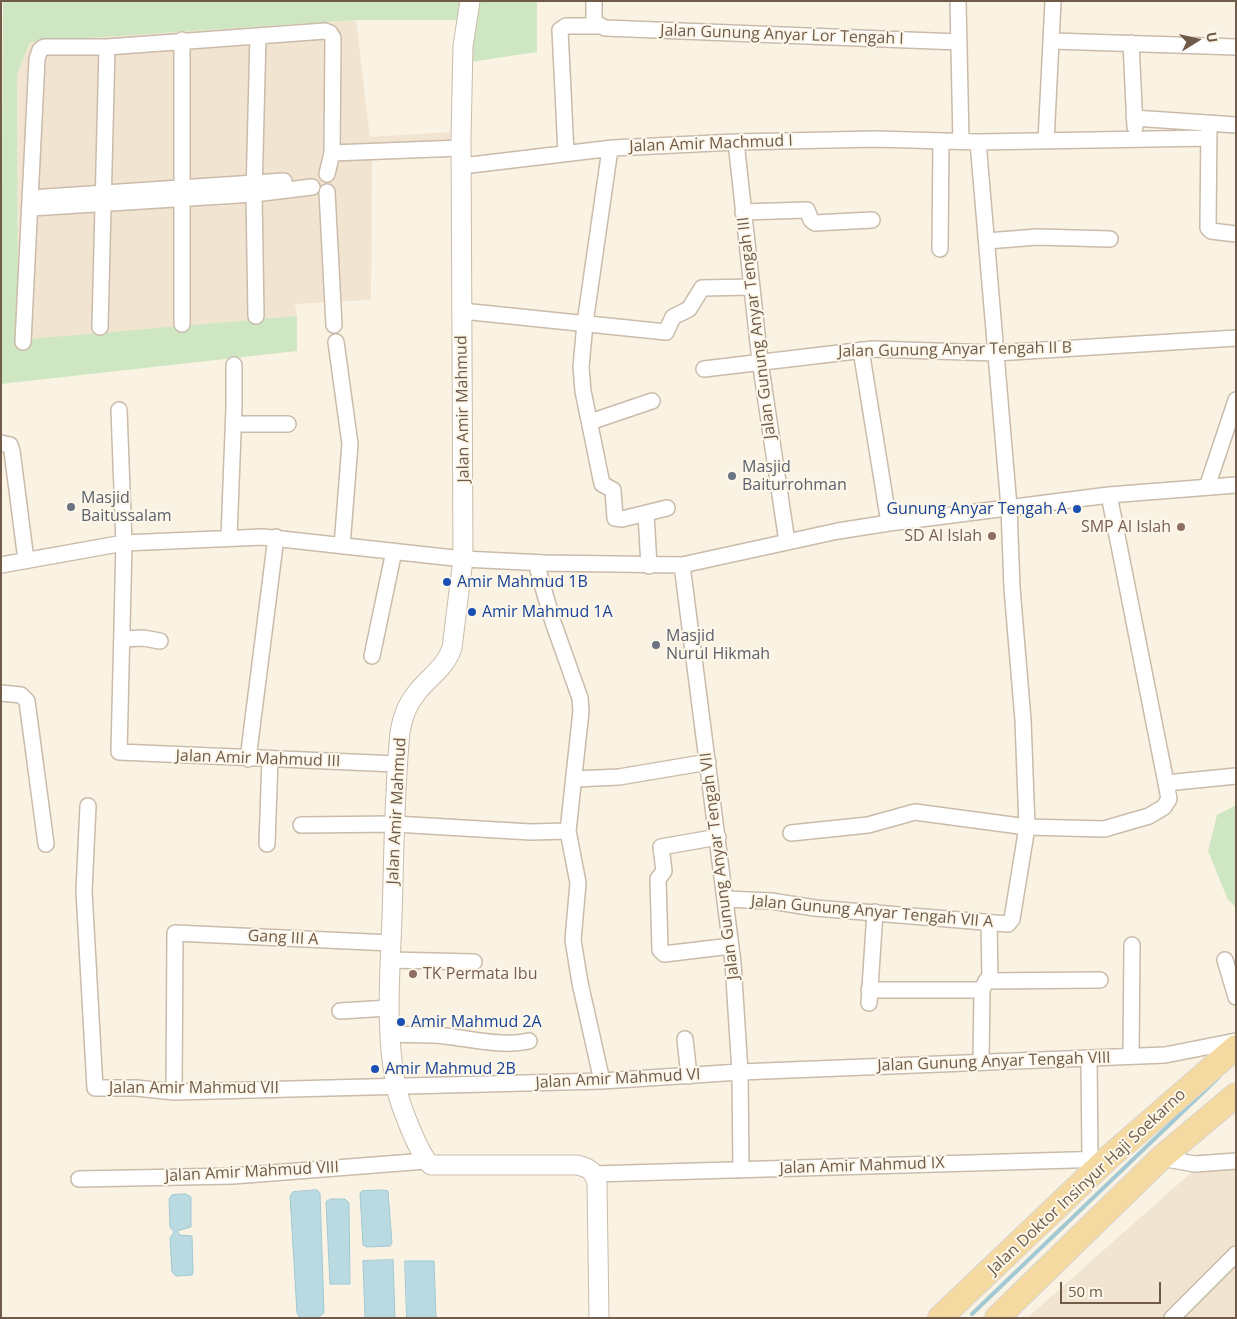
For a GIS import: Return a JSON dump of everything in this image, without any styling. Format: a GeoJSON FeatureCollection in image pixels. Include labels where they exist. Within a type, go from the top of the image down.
{"type":"FeatureCollection","features":[{"type":"Feature","properties":{"kind":"main road","name":"Jalan Doktor Insinyur Haji Soekarno"},"geometry":{"type":"LineString","coordinates":[[940,1318],[1099,1159],[1236,1047]]}},
{"type":"Feature","properties":{"kind":"main road","name":"Jalan Doktor Insinyur Haji Soekarno"},"geometry":{"type":"LineString","coordinates":[[997,1318],[1162,1158],[1236,1095]]}},
{"type":"Feature","properties":{"kind":"street","name":"Jalan Amir Mahmud"},"geometry":{"type":"LineString","coordinates":[[426,1160],[396,1086],[390,1034],[389,1008],[397,764],[402,724],[410,703],[415,694],[443,666],[452,648],[463,559],[464,438],[461,370],[463,46],[470,1]]}},
{"type":"Feature","properties":{"kind":"street"},"geometry":{"type":"LineString","coordinates":[[594,1],[594,22],[602,27]]}},
{"type":"Feature","properties":{"kind":"street"},"geometry":{"type":"LineString","coordinates":[[958,1],[961,141]]}},
{"type":"Feature","properties":{"kind":"street"},"geometry":{"type":"LineString","coordinates":[[1046,141],[1053,41],[1053,1]]}},
{"type":"Feature","properties":{"kind":"street","name":"Jalan Gunung Anyar Lor Tengah I"},"geometry":{"type":"LineString","coordinates":[[566,153],[560,30],[566,26],[959,42]]}},
{"type":"Feature","properties":{"kind":"street"},"geometry":{"type":"LineString","coordinates":[[23,342],[39,52],[44,48],[107,47],[325,31],[330,32],[333,38],[332,148],[327,174],[332,183],[327,192],[334,325]]}},
{"type":"Feature","properties":{"kind":"street"},"geometry":{"type":"LineString","coordinates":[[256,316],[254,189],[258,36]]}},
{"type":"Feature","properties":{"kind":"street"},"geometry":{"type":"LineString","coordinates":[[182,40],[182,324]]}},
{"type":"Feature","properties":{"kind":"street"},"geometry":{"type":"LineString","coordinates":[[1053,41],[1236,47]]}},
{"type":"Feature","properties":{"kind":"street"},"geometry":{"type":"LineString","coordinates":[[1131,44],[1135,139]]}},
{"type":"Feature","properties":{"kind":"street"},"geometry":{"type":"LineString","coordinates":[[100,328],[105,200],[107,47]]}},
{"type":"Feature","properties":{"kind":"street"},"geometry":{"type":"LineString","coordinates":[[1134,118],[1209,131],[1236,125]]}},
{"type":"Feature","properties":{"kind":"street","name":"Jalan Amir Machmud I"},"geometry":{"type":"LineString","coordinates":[[332,148],[566,153],[736,142],[876,139],[978,142],[1135,139],[1209,131]]}},
{"type":"Feature","properties":{"kind":"street"},"geometry":{"type":"LineString","coordinates":[[1209,131],[1208,228],[1211,231],[1236,234]]}},
{"type":"Feature","properties":{"kind":"street"},"geometry":{"type":"LineString","coordinates":[[940,250],[941,140]]}},
{"type":"Feature","properties":{"kind":"street","name":"Jalan Gunung Anyar Tengah III"},"geometry":{"type":"LineString","coordinates":[[736,142],[760,361],[786,542]]}},
{"type":"Feature","properties":{"kind":"street"},"geometry":{"type":"LineString","coordinates":[[978,142],[1008,507],[1012,588],[1023,720],[1027,828]]}},
{"type":"Feature","properties":{"kind":"street"},"geometry":{"type":"LineString","coordinates":[[610,149],[585,322],[582,383],[602,484],[612,490],[615,518],[667,508]]}},
{"type":"Feature","properties":{"kind":"street"},"geometry":{"type":"LineString","coordinates":[[31,203],[105,200],[254,189],[312,183],[320,172],[327,174]]}},
{"type":"Feature","properties":{"kind":"street"},"geometry":{"type":"LineString","coordinates":[[312,183],[320,193],[327,192]]}},
{"type":"Feature","properties":{"kind":"street"},"geometry":{"type":"LineString","coordinates":[[743,212],[807,210],[811,220],[815,223],[872,220]]}},
{"type":"Feature","properties":{"kind":"street"},"geometry":{"type":"LineString","coordinates":[[987,241],[1037,237],[1110,239]]}},
{"type":"Feature","properties":{"kind":"street"},"geometry":{"type":"LineString","coordinates":[[462,311],[585,322],[666,332],[673,317],[689,309],[702,288],[752,287]]}},
{"type":"Feature","properties":{"kind":"street","name":"Jalan Gunung Anyar Tengah II B"},"geometry":{"type":"LineString","coordinates":[[704,370],[760,361],[861,350],[996,353],[1236,338]]}},
{"type":"Feature","properties":{"kind":"street"},"geometry":{"type":"LineString","coordinates":[[336,342],[350,444],[342,546]]}},
{"type":"Feature","properties":{"kind":"street"},"geometry":{"type":"LineString","coordinates":[[861,350],[889,523]]}},
{"type":"Feature","properties":{"kind":"street"},"geometry":{"type":"LineString","coordinates":[[229,537],[234,424],[234,365]]}},
{"type":"Feature","properties":{"kind":"street"},"geometry":{"type":"LineString","coordinates":[[1207,487],[1236,400]]}},
{"type":"Feature","properties":{"kind":"street"},"geometry":{"type":"LineString","coordinates":[[590,422],[652,401]]}},
{"type":"Feature","properties":{"kind":"street"},"geometry":{"type":"LineString","coordinates":[[119,410],[124,543],[122,639],[143,638],[160,641]]}},
{"type":"Feature","properties":{"kind":"street"},"geometry":{"type":"LineString","coordinates":[[234,424],[288,424]]}},
{"type":"Feature","properties":{"kind":"street"},"geometry":{"type":"LineString","coordinates":[[6,447],[26,560]]}},
{"type":"Feature","properties":{"kind":"street"},"geometry":{"type":"LineString","coordinates":[[1,564],[124,543],[229,537],[276,537],[463,559],[649,566],[682,564],[889,523],[1109,494],[1236,485]]}},
{"type":"Feature","properties":{"kind":"street"},"geometry":{"type":"LineString","coordinates":[[791,833],[868,825],[915,812],[1027,828],[1104,829],[1149,816],[1167,804],[1169,799],[1109,494]]}},
{"type":"Feature","properties":{"kind":"street"},"geometry":{"type":"LineString","coordinates":[[646,513],[649,566]]}},
{"type":"Feature","properties":{"kind":"street"},"geometry":{"type":"LineString","coordinates":[[248,758],[276,537]]}},
{"type":"Feature","properties":{"kind":"street"},"geometry":{"type":"LineString","coordinates":[[372,656],[394,552]]}},
{"type":"Feature","properties":{"kind":"street"},"geometry":{"type":"LineString","coordinates":[[540,563],[553,622],[580,698],[582,711],[568,831],[578,883],[573,940],[580,983],[602,1081]]}},
{"type":"Feature","properties":{"kind":"street","name":"Jalan Gunung Anyar Tengah VII"},"geometry":{"type":"LineString","coordinates":[[682,564],[726,899],[745,1071],[741,1170]]}},
{"type":"Feature","properties":{"kind":"street","name":"Jalan Amir Mahmud III"},"geometry":{"type":"LineString","coordinates":[[122,639],[117,748],[120,754],[397,764]]}},
{"type":"Feature","properties":{"kind":"street"},"geometry":{"type":"LineString","coordinates":[[1,692],[21,695],[27,701],[46,844]]}},
{"type":"Feature","properties":{"kind":"street"},"geometry":{"type":"LineString","coordinates":[[267,844],[270,759]]}},
{"type":"Feature","properties":{"kind":"street"},"geometry":{"type":"LineString","coordinates":[[574,779],[619,777],[708,762]]}},
{"type":"Feature","properties":{"kind":"street"},"geometry":{"type":"LineString","coordinates":[[1166,783],[1236,776]]}},
{"type":"Feature","properties":{"kind":"street","name":"Jalan Amir Mahmud VII"},"geometry":{"type":"LineString","coordinates":[[88,806],[84,891],[94,1088],[136,1088],[174,1092],[396,1086]]}},
{"type":"Feature","properties":{"kind":"street"},"geometry":{"type":"LineString","coordinates":[[301,825],[395,824],[530,832],[568,831]]}},
{"type":"Feature","properties":{"kind":"street","name":"Jalan Gunung Anyar Tengah VII A"},"geometry":{"type":"LineString","coordinates":[[726,899],[771,901],[815,908],[989,923],[1011,923],[1027,828]]}},
{"type":"Feature","properties":{"kind":"street"},"geometry":{"type":"LineString","coordinates":[[718,837],[661,847],[664,871],[658,879],[660,950],[664,954],[731,946]]}},
{"type":"Feature","properties":{"kind":"street"},"geometry":{"type":"LineString","coordinates":[[875,912],[869,997],[986,985],[1100,980]]}},
{"type":"Feature","properties":{"kind":"street"},"geometry":{"type":"LineString","coordinates":[[981,1062],[989,923]]}},
{"type":"Feature","properties":{"kind":"street","name":"Gang III A"},"geometry":{"type":"LineString","coordinates":[[174,1092],[175,933],[391,952],[474,962]]}},
{"type":"Feature","properties":{"kind":"street"},"geometry":{"type":"LineString","coordinates":[[1131,1056],[1132,945]]}},
{"type":"Feature","properties":{"kind":"street"},"geometry":{"type":"LineString","coordinates":[[1225,960],[1236,997]]}},
{"type":"Feature","properties":{"kind":"street"},"geometry":{"type":"LineString","coordinates":[[340,1011],[389,1008]]}},
{"type":"Feature","properties":{"kind":"street"},"geometry":{"type":"LineString","coordinates":[[390,1034],[445,1036],[464,1040],[518,1043],[530,1041]]}},
{"type":"Feature","properties":{"kind":"street"},"geometry":{"type":"LineString","coordinates":[[685,1039],[689,1076]]}},
{"type":"Feature","properties":{"kind":"street","name":"Jalan Gunung Anyar Tengah VIII"},"geometry":{"type":"LineString","coordinates":[[745,1071],[1164,1055],[1236,1041]]}},
{"type":"Feature","properties":{"kind":"street"},"geometry":{"type":"LineString","coordinates":[[1089,1058],[1099,1159]]}},
{"type":"Feature","properties":{"kind":"street","name":"Jalan Amir Mahmud VI"},"geometry":{"type":"LineString","coordinates":[[396,1086],[602,1081],[745,1071]]}},
{"type":"Feature","properties":{"kind":"street"},"geometry":{"type":"LineString","coordinates":[[1162,1158],[1195,1164],[1236,1161]]}},
{"type":"Feature","properties":{"kind":"street","name":"Jalan Amir Mahmud IX"},"geometry":{"type":"LineString","coordinates":[[606,1173],[1099,1159]]}},
{"type":"Feature","properties":{"kind":"street"},"geometry":{"type":"LineString","coordinates":[[426,1160],[440,1166],[577,1165],[606,1173],[597,1184],[599,1318]]}},
{"type":"Feature","properties":{"kind":"street","name":"Jalan Amir Mahmud VIII"},"geometry":{"type":"LineString","coordinates":[[79,1179],[233,1176],[426,1160]]}},
{"type":"Feature","properties":{"kind":"street"},"geometry":{"type":"LineString","coordinates":[[1172,1318],[1184,1311],[1236,1254]]}},
{"type":"Feature","properties":{"kind":"shaded area"},"geometry":{"type":"Polygon","coordinates":[[[356,20],[370,137],[450,132],[449,151],[372,156],[371,300],[295,304],[297,316],[18,341],[17,75],[30,42],[356,20]]]}},
{"type":"Feature","properties":{"kind":"shaded area"},"geometry":{"type":"Polygon","coordinates":[[[1236,1166],[1236,1318],[1027,1318],[1193,1171],[1236,1166]]]}},
{"type":"Feature","properties":{"kind":"green space"},"geometry":{"type":"Polygon","coordinates":[[[3,1],[464,1],[461,20],[356,20],[30,42],[17,75],[18,340],[297,316],[297,351],[1,384],[3,1]]]}},
{"type":"Feature","properties":{"kind":"green space"},"geometry":{"type":"Polygon","coordinates":[[[473,1],[537,1],[537,52],[464,63],[473,1]]]}},
{"type":"Feature","properties":{"kind":"green space"},"geometry":{"type":"Polygon","coordinates":[[[1236,805],[1236,907],[1228,900],[1208,851],[1217,815],[1236,805]]]}},
{"type":"Feature","properties":{"kind":"water"},"geometry":{"type":"Polygon","coordinates":[[[317,1190],[320,1193],[324,1313],[317,1318],[300,1318],[297,1313],[290,1196],[293,1192],[317,1190]]]}},
{"type":"Feature","properties":{"kind":"water"},"geometry":{"type":"Polygon","coordinates":[[[362,1191],[388,1191],[392,1243],[390,1246],[367,1247],[363,1245],[360,1193],[362,1191]]]}},
{"type":"Feature","properties":{"kind":"water"},"geometry":{"type":"Polygon","coordinates":[[[186,1194],[191,1197],[191,1227],[177,1231],[180,1235],[192,1236],[193,1272],[192,1275],[176,1276],[172,1272],[170,1238],[174,1232],[170,1227],[169,1199],[172,1195],[186,1194]]]}},
{"type":"Feature","properties":{"kind":"water"},"geometry":{"type":"Polygon","coordinates":[[[331,1199],[345,1199],[349,1203],[350,1284],[330,1284],[326,1202],[331,1199]]]}},
{"type":"Feature","properties":{"kind":"water"},"geometry":{"type":"Polygon","coordinates":[[[393,1260],[395,1318],[365,1318],[363,1261],[393,1260]]]}},
{"type":"Feature","properties":{"kind":"water"},"geometry":{"type":"Polygon","coordinates":[[[405,1261],[434,1261],[436,1318],[407,1318],[405,1261]]]}},
{"type":"Feature","properties":{"kind":"waterway"},"geometry":{"type":"LineString","coordinates":[[972,1314],[1219,1077]]}},
{"type":"Feature","properties":{"kind":"place","name":"Masjid Baiturrohman"},"geometry":{"type":"Point","coordinates":[732,476]}},
{"type":"Feature","properties":{"kind":"place","name":"Masjid Baitussalam"},"geometry":{"type":"Point","coordinates":[71,507]}},
{"type":"Feature","properties":{"kind":"place","name":"Gunung Anyar Tengah A"},"geometry":{"type":"Point","coordinates":[1077,509]}},
{"type":"Feature","properties":{"kind":"place","name":"SMP Al Islah"},"geometry":{"type":"Point","coordinates":[1181,527]}},
{"type":"Feature","properties":{"kind":"place","name":"SD Al Islah"},"geometry":{"type":"Point","coordinates":[992,536]}},
{"type":"Feature","properties":{"kind":"place","name":"Amir Mahmud 1B"},"geometry":{"type":"Point","coordinates":[447,582]}},
{"type":"Feature","properties":{"kind":"place","name":"Amir Mahmud 1A"},"geometry":{"type":"Point","coordinates":[472,612]}},
{"type":"Feature","properties":{"kind":"place","name":"Masjid Nurul Hikmah"},"geometry":{"type":"Point","coordinates":[656,645]}},
{"type":"Feature","properties":{"kind":"place","name":"TK Permata Ibu"},"geometry":{"type":"Point","coordinates":[413,974]}},
{"type":"Feature","properties":{"kind":"place","name":"Amir Mahmud 2A"},"geometry":{"type":"Point","coordinates":[401,1022]}},
{"type":"Feature","properties":{"kind":"place","name":"Amir Mahmud 2B"},"geometry":{"type":"Point","coordinates":[375,1069]}}]}
